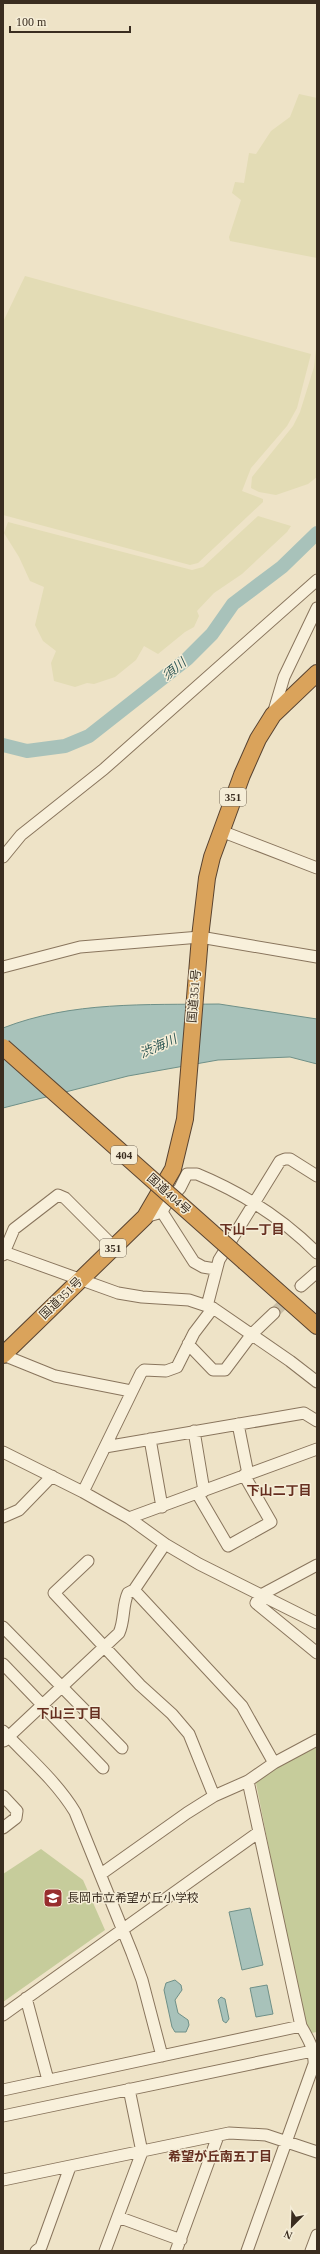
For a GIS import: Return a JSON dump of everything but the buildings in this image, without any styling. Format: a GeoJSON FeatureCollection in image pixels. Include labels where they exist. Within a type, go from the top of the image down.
{"type":"FeatureCollection","features":[{"type":"Feature","properties":{"kind":"highway","name":"国道351号"},"geometry":{"type":"LineString","coordinates":[[3,1355],[145,1217],[173,1169],[185,1119],[199,942],[207,878],[221,831],[242,775],[258,739],[273,714],[317,673]]}},
{"type":"Feature","properties":{"kind":"highway","name":"国道404号"},"geometry":{"type":"LineString","coordinates":[[3,1048],[317,1326]]}},
{"type":"Feature","properties":{"kind":"street"},"geometry":{"type":"LineString","coordinates":[[3,857],[21,835],[104,769],[317,580]]}},
{"type":"Feature","properties":{"kind":"street"},"geometry":{"type":"LineString","coordinates":[[273,714],[284,678],[317,608]]}},
{"type":"Feature","properties":{"kind":"street"},"geometry":{"type":"LineString","coordinates":[[221,831],[317,868]]}},
{"type":"Feature","properties":{"kind":"street"},"geometry":{"type":"LineString","coordinates":[[3,967],[80,947],[199,942],[317,957]]}},
{"type":"Feature","properties":{"kind":"street"},"geometry":{"type":"LineString","coordinates":[[83,1492],[144,1370],[166,1371],[177,1367],[188,1344],[210,1307],[215,1269],[223,1252],[280,1162],[285,1158],[290,1159],[317,1176]]}},
{"type":"Feature","properties":{"kind":"street"},"geometry":{"type":"LineString","coordinates":[[145,1217],[162,1212],[180,1188],[187,1174],[192,1174],[204,1177],[254,1202],[296,1231],[317,1252]]}},
{"type":"Feature","properties":{"kind":"street"},"geometry":{"type":"LineString","coordinates":[[114,1247],[65,1198],[58,1195],[14,1229],[4,1253],[118,1293],[142,1297],[189,1300],[210,1307],[252,1334],[317,1382]]}},
{"type":"Feature","properties":{"kind":"street"},"geometry":{"type":"LineString","coordinates":[[162,1212],[194,1262],[203,1267],[215,1269]]}},
{"type":"Feature","properties":{"kind":"street"},"geometry":{"type":"LineString","coordinates":[[301,1286],[317,1272]]}},
{"type":"Feature","properties":{"kind":"street"},"geometry":{"type":"LineString","coordinates":[[188,1344],[213,1370],[225,1370],[252,1334],[274,1313]]}},
{"type":"Feature","properties":{"kind":"street"},"geometry":{"type":"LineString","coordinates":[[3,1355],[55,1376],[132,1392]]}},
{"type":"Feature","properties":{"kind":"street"},"geometry":{"type":"LineString","coordinates":[[105,1446],[304,1413],[317,1421]]}},
{"type":"Feature","properties":{"kind":"street"},"geometry":{"type":"LineString","coordinates":[[194,1432],[201,1492],[228,1546],[271,1522],[246,1475],[238,1424]]}},
{"type":"Feature","properties":{"kind":"street"},"geometry":{"type":"LineString","coordinates":[[150,1439],[162,1506]]}},
{"type":"Feature","properties":{"kind":"street"},"geometry":{"type":"LineString","coordinates":[[129,1518],[317,1449]]}},
{"type":"Feature","properties":{"kind":"street"},"geometry":{"type":"LineString","coordinates":[[3,1452],[83,1492],[129,1518],[165,1544],[227,1579],[317,1623]]}},
{"type":"Feature","properties":{"kind":"street"},"geometry":{"type":"LineString","coordinates":[[3,1517],[19,1510],[52,1476]]}},
{"type":"Feature","properties":{"kind":"street"},"geometry":{"type":"LineString","coordinates":[[162,2056],[142,1980],[101,1874],[70,1803],[5,1736],[42,1705],[103,1646],[119,1633],[122,1622],[124,1602],[128,1593],[134,1590],[165,1544]]}},
{"type":"Feature","properties":{"kind":"street"},"geometry":{"type":"LineString","coordinates":[[88,1561],[54,1593],[140,1685],[172,1714],[189,1734],[214,1796]]}},
{"type":"Feature","properties":{"kind":"street"},"geometry":{"type":"LineString","coordinates":[[317,1565],[261,1595],[258,1598],[256,1606],[289,1629],[317,1653]]}},
{"type":"Feature","properties":{"kind":"street"},"geometry":{"type":"LineString","coordinates":[[134,1590],[242,1706],[274,1763]]}},
{"type":"Feature","properties":{"kind":"street"},"geometry":{"type":"LineString","coordinates":[[3,1627],[60,1687],[122,1748]]}},
{"type":"Feature","properties":{"kind":"street"},"geometry":{"type":"LineString","coordinates":[[3,1664],[103,1768]]}},
{"type":"Feature","properties":{"kind":"street"},"geometry":{"type":"LineString","coordinates":[[101,1874],[158,1832],[214,1796],[248,1781],[274,1763],[317,1740]]}},
{"type":"Feature","properties":{"kind":"street"},"geometry":{"type":"LineString","coordinates":[[247,2251],[314,2064],[315,2050],[301,2026],[248,1781]]}},
{"type":"Feature","properties":{"kind":"street"},"geometry":{"type":"LineString","coordinates":[[3,1796],[16,1810],[16,1818],[3,1828]]}},
{"type":"Feature","properties":{"kind":"street"},"geometry":{"type":"LineString","coordinates":[[3,2014],[259,1832]]}},
{"type":"Feature","properties":{"kind":"street"},"geometry":{"type":"LineString","coordinates":[[26,1998],[48,2080]]}},
{"type":"Feature","properties":{"kind":"street"},"geometry":{"type":"LineString","coordinates":[[3,2090],[301,2026]]}},
{"type":"Feature","properties":{"kind":"street"},"geometry":{"type":"LineString","coordinates":[[3,2116],[315,2050]]}},
{"type":"Feature","properties":{"kind":"street"},"geometry":{"type":"LineString","coordinates":[[105,2251],[142,2152],[129,2089]]}},
{"type":"Feature","properties":{"kind":"street"},"geometry":{"type":"LineString","coordinates":[[3,2180],[229,2133],[251,2133],[286,2141],[317,2152]]}},
{"type":"Feature","properties":{"kind":"street"},"geometry":{"type":"LineString","coordinates":[[176,2251],[218,2136]]}},
{"type":"Feature","properties":{"kind":"street"},"geometry":{"type":"LineString","coordinates":[[36,2251],[41,2247],[70,2167]]}},
{"type":"Feature","properties":{"kind":"street"},"geometry":{"type":"LineString","coordinates":[[118,2217],[181,2240]]}},
{"type":"Feature","properties":{"kind":"street"},"geometry":{"type":"LineString","coordinates":[[311,2251],[317,2235]]}},
{"type":"Feature","properties":{"kind":"shaded area"},"geometry":{"type":"Polygon","coordinates":[[[299,94],[317,98],[317,258],[230,241],[229,237],[241,200],[232,193],[235,182],[244,183],[249,153],[256,154],[271,131],[290,117],[299,94]]]}},
{"type":"Feature","properties":{"kind":"shaded area"},"geometry":{"type":"Polygon","coordinates":[[[25,276],[311,354],[297,408],[287,426],[251,468],[242,491],[263,499],[263,502],[198,563],[190,565],[3,515],[3,322],[25,276]]]}},
{"type":"Feature","properties":{"kind":"shaded area"},"geometry":{"type":"Polygon","coordinates":[[[317,340],[317,477],[308,484],[276,495],[259,492],[251,488],[252,477],[293,426],[300,412],[314,367],[317,340]]]}},
{"type":"Feature","properties":{"kind":"shaded area"},"geometry":{"type":"Polygon","coordinates":[[[258,516],[291,526],[287,532],[242,574],[214,593],[197,611],[199,616],[194,627],[185,632],[158,654],[144,646],[136,660],[115,677],[94,684],[87,683],[75,687],[54,681],[51,663],[56,651],[43,641],[35,625],[44,587],[30,581],[19,557],[4,533],[8,522],[192,570],[203,567],[258,516]]]}},
{"type":"Feature","properties":{"kind":"green space"},"geometry":{"type":"Polygon","coordinates":[[[317,1747],[317,2032],[311,2033],[301,2012],[256,1783],[258,1777],[317,1747]]]}},
{"type":"Feature","properties":{"kind":"green space","name":"長岡市立希望が丘小学校"},"geometry":{"type":"Polygon","coordinates":[[[41,1849],[83,1880],[105,1930],[3,2002],[3,1874],[41,1849]]]}},
{"type":"Feature","properties":{"kind":"water","name":"渋海川"},"geometry":{"type":"Polygon","coordinates":[[[219,1004],[317,1019],[317,1064],[290,1057],[218,1060],[128,1076],[3,1108],[3,1028],[29,1019],[82,1009],[137,1005],[219,1004]]]}},
{"type":"Feature","properties":{"kind":"water"},"geometry":{"type":"Polygon","coordinates":[[[250,1908],[263,1965],[242,1970],[229,1912],[250,1908]]]}},
{"type":"Feature","properties":{"kind":"water"},"geometry":{"type":"Polygon","coordinates":[[[175,1980],[181,1985],[182,1990],[175,2000],[178,2013],[188,2020],[189,2025],[186,2032],[175,2032],[172,2027],[164,1990],[166,1983],[175,1980]]]}},
{"type":"Feature","properties":{"kind":"water"},"geometry":{"type":"Polygon","coordinates":[[[267,1985],[273,2014],[256,2017],[250,1988],[267,1985]]]}},
{"type":"Feature","properties":{"kind":"water"},"geometry":{"type":"Polygon","coordinates":[[[221,1997],[225,1999],[229,2019],[226,2023],[223,2021],[218,2000],[221,1997]]]}},
{"type":"Feature","properties":{"kind":"waterway","name":"須川"},"geometry":{"type":"LineString","coordinates":[[3,745],[27,751],[65,746],[89,736],[187,659],[212,634],[233,604],[282,567],[317,533]]}},
{"type":"Feature","properties":{"kind":"tunnel"},"geometry":{"type":"LineString","coordinates":[[274,1313],[301,1286]]}},
{"type":"Feature","properties":{"kind":"place","name":"長岡市立希望が丘小学校"},"geometry":{"type":"Point","coordinates":[53,1898]}},
{"type":"Feature","properties":{"kind":"district","name":"下山一丁目"},"geometry":{"type":"Point","coordinates":[252,1229]}},
{"type":"Feature","properties":{"kind":"district","name":"下山二丁目"},"geometry":{"type":"Point","coordinates":[279,1490]}},
{"type":"Feature","properties":{"kind":"district","name":"下山三丁目"},"geometry":{"type":"Point","coordinates":[69,1713]}},
{"type":"Feature","properties":{"kind":"district","name":"希望が丘南五丁目"},"geometry":{"type":"Point","coordinates":[220,2156]}}]}
